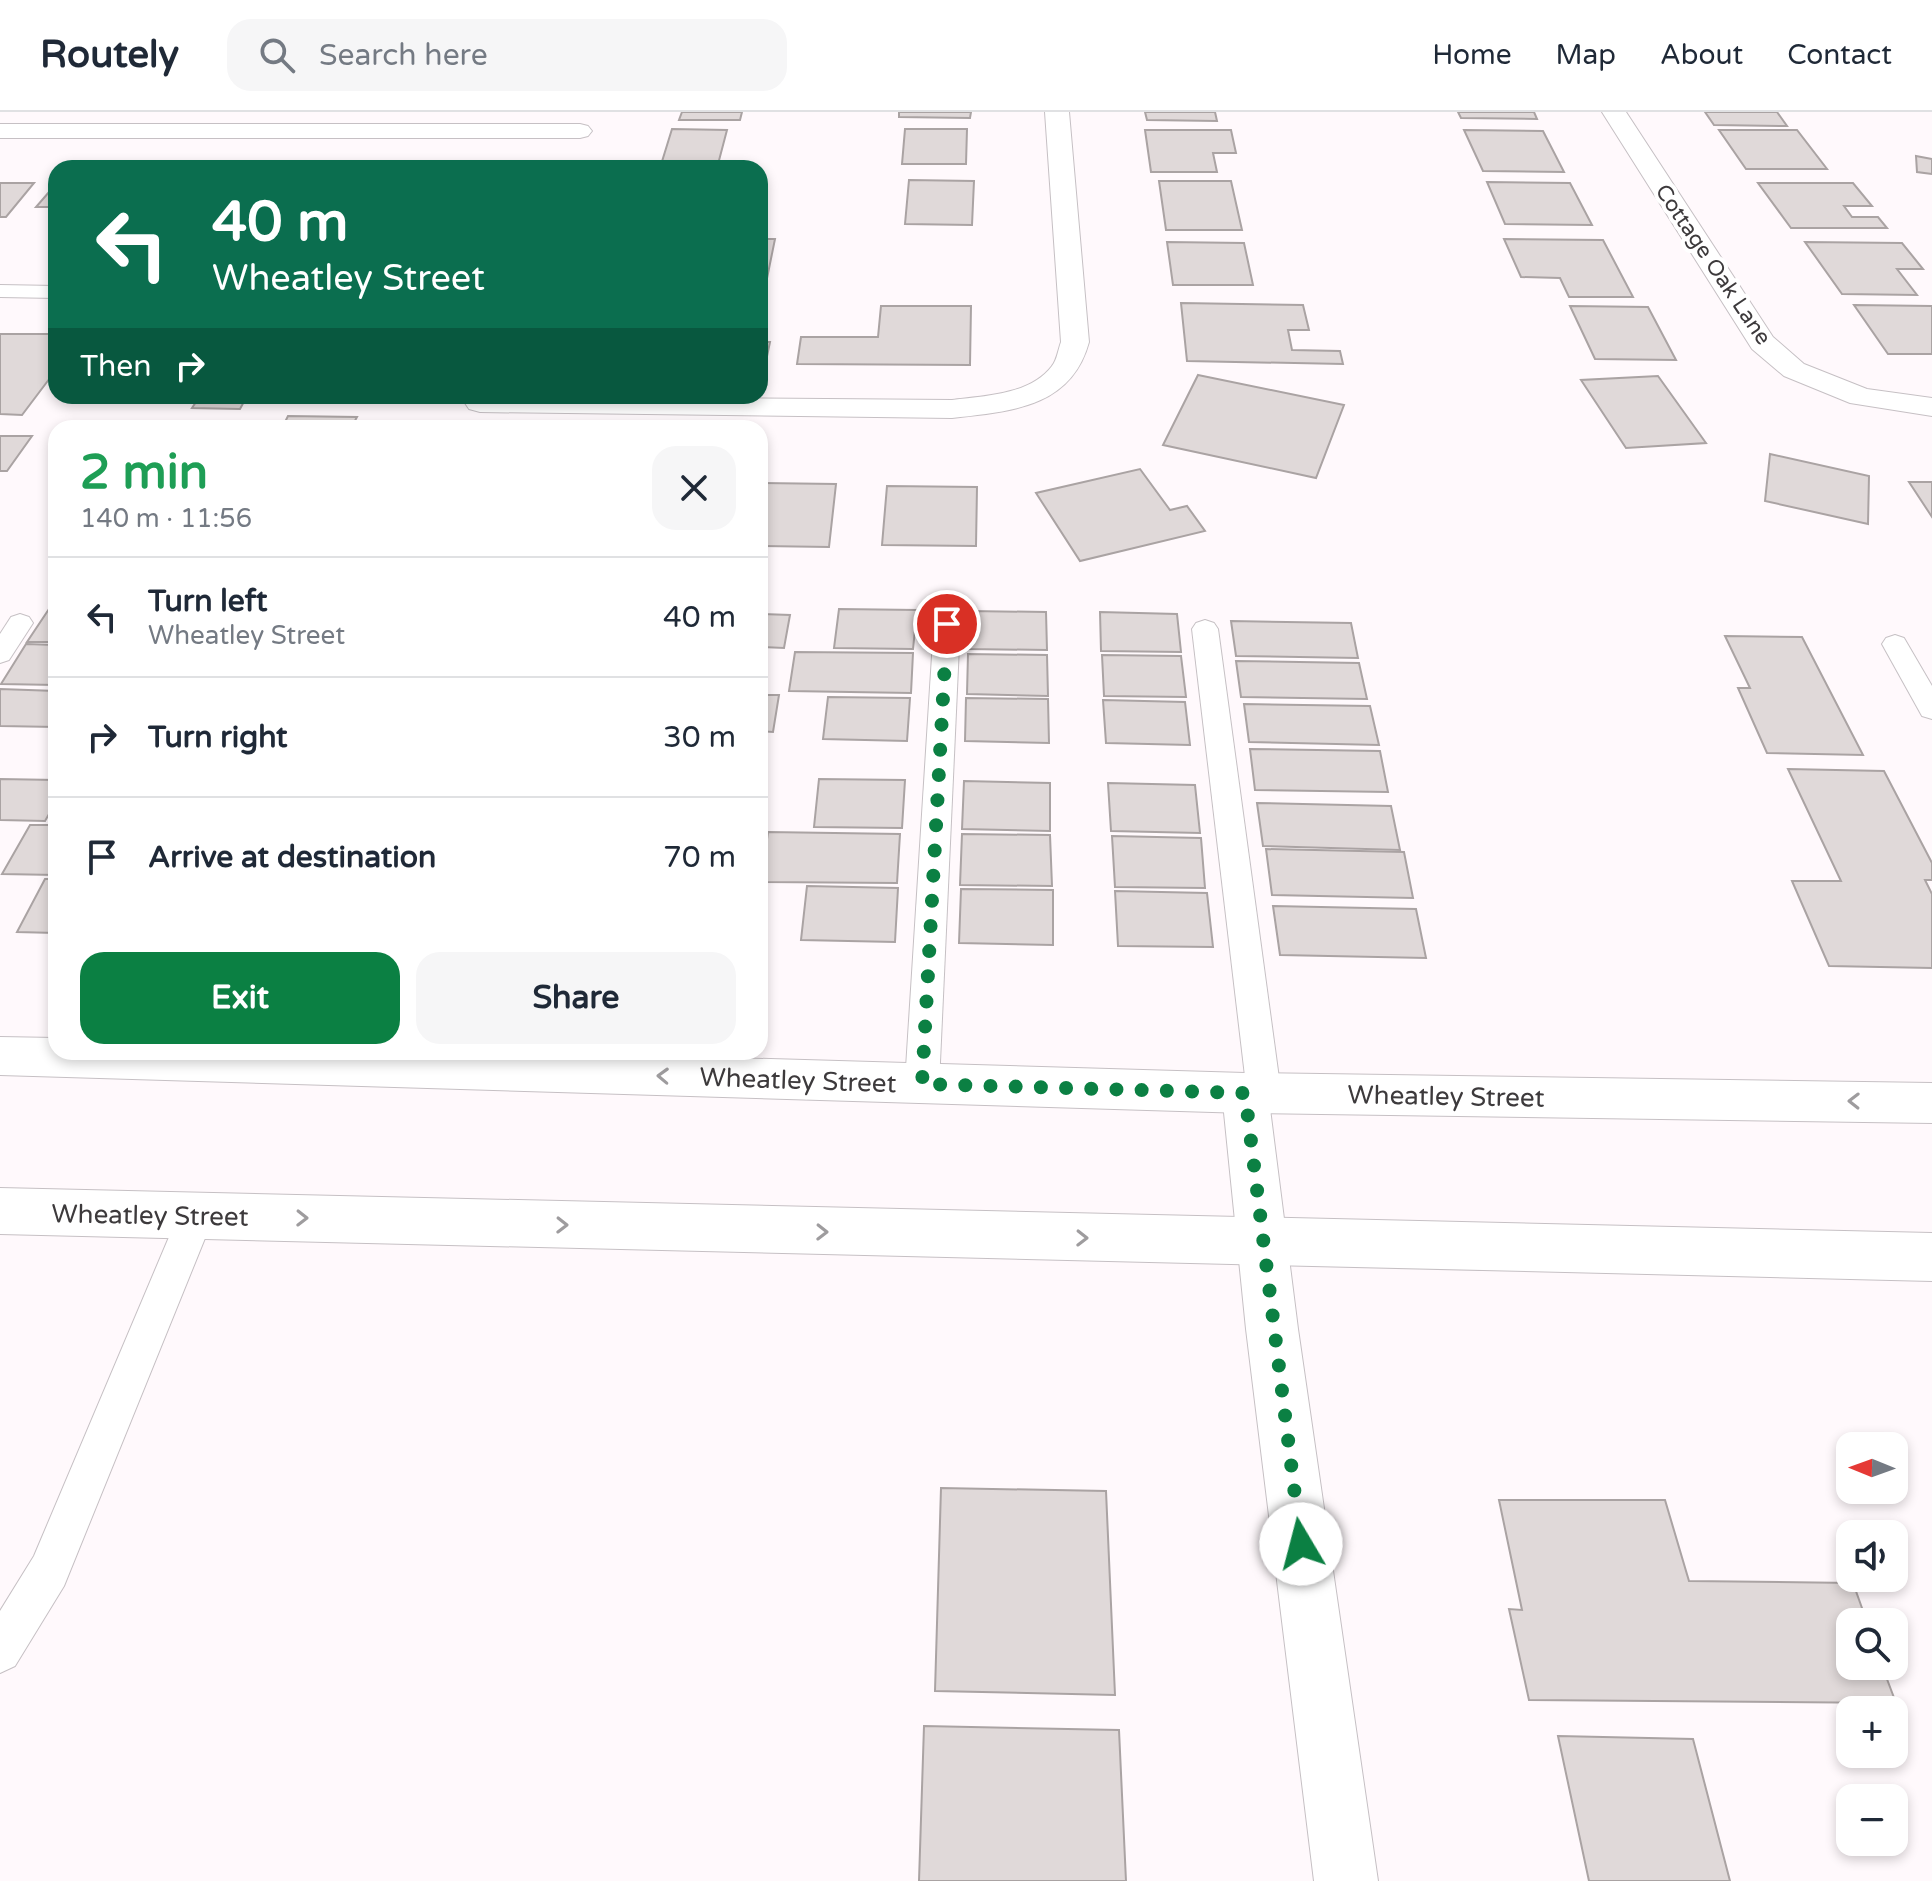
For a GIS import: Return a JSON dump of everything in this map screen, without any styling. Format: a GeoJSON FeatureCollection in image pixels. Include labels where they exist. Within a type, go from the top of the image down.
{"type":"FeatureCollection","features":[{"type":"Feature","properties":{"kind":"street"},"geometry":{"type":"LineString","coordinates":[[477,409],[952,409],[1000,403],[1042,389],[1066,370],[1075,342],[1057,112]]}},
{"type":"Feature","properties":{"kind":"street","name":"Cottage Oak Lane"},"geometry":{"type":"LineString","coordinates":[[1614,112],[1762,343],[1794,370],[1861,397],[1932,407]]}},
{"type":"Feature","properties":{"kind":"street"},"geometry":{"type":"LineString","coordinates":[[0,131],[584,121],[571,156]]}},
{"type":"Feature","properties":{"kind":"street","name":"Wheatley Street"},"geometry":{"type":"LineString","coordinates":[[0,1056],[48,1055]]}},
{"type":"Feature","properties":{"kind":"street","name":"Wheatley Street"},"geometry":{"type":"LineString","coordinates":[[409,1060],[537,1062],[922,1084],[1255,1093],[1932,1103]]}},
{"type":"Feature","properties":{"kind":"street"},"geometry":{"type":"LineString","coordinates":[[1255,1093],[1262,1243],[1346,1881]]}},
{"type":"Feature","properties":{"kind":"street","name":"Wheatley Street"},"geometry":{"type":"LineString","coordinates":[[0,1211],[1932,1257]]}},
{"type":"Feature","properties":{"kind":"lane"},"geometry":{"type":"LineString","coordinates":[[0,291],[48,292]]}},
{"type":"Feature","properties":{"kind":"lane"},"geometry":{"type":"LineString","coordinates":[[0,654],[20,623]]}},
{"type":"Feature","properties":{"kind":"lane"},"geometry":{"type":"LineString","coordinates":[[922,1084],[947,624]]}},
{"type":"Feature","properties":{"kind":"lane"},"geometry":{"type":"LineString","coordinates":[[1205,629],[1255,1093]]}},
{"type":"Feature","properties":{"kind":"lane"},"geometry":{"type":"LineString","coordinates":[[1895,644],[1932,709]]}},
{"type":"Feature","properties":{"kind":"lane"},"geometry":{"type":"LineString","coordinates":[[0,1651],[49,1571],[196,1216]]}},
{"type":"Feature","properties":{"kind":"building"},"geometry":{"type":"Polygon","coordinates":[[[682,112],[742,112],[740,120],[679,120],[682,112]]]}},
{"type":"Feature","properties":{"kind":"building"},"geometry":{"type":"Polygon","coordinates":[[[899,112],[971,112],[970,118],[899,117],[899,112]]]}},
{"type":"Feature","properties":{"kind":"building"},"geometry":{"type":"Polygon","coordinates":[[[1145,112],[1215,112],[1217,121],[1147,120],[1145,112]]]}},
{"type":"Feature","properties":{"kind":"building"},"geometry":{"type":"Polygon","coordinates":[[[1458,112],[1534,112],[1537,119],[1461,118],[1458,112]]]}},
{"type":"Feature","properties":{"kind":"building"},"geometry":{"type":"Polygon","coordinates":[[[1705,112],[1777,112],[1787,126],[1714,125],[1705,112]]]}},
{"type":"Feature","properties":{"kind":"building"},"geometry":{"type":"Polygon","coordinates":[[[672,129],[727,130],[719,160],[662,160],[672,129]]]}},
{"type":"Feature","properties":{"kind":"building"},"geometry":{"type":"Polygon","coordinates":[[[905,129],[967,129],[966,164],[902,164],[905,129]]]}},
{"type":"Feature","properties":{"kind":"building"},"geometry":{"type":"Polygon","coordinates":[[[1145,130],[1231,130],[1236,153],[1213,153],[1217,172],[1151,172],[1145,130]]]}},
{"type":"Feature","properties":{"kind":"building"},"geometry":{"type":"Polygon","coordinates":[[[1464,130],[1543,131],[1564,172],[1483,171],[1464,130]]]}},
{"type":"Feature","properties":{"kind":"building"},"geometry":{"type":"Polygon","coordinates":[[[1719,130],[1797,130],[1827,169],[1746,169],[1719,130]]]}},
{"type":"Feature","properties":{"kind":"building"},"geometry":{"type":"Polygon","coordinates":[[[1916,156],[1932,159],[1932,174],[1917,172],[1916,156]]]}},
{"type":"Feature","properties":{"kind":"building"},"geometry":{"type":"Polygon","coordinates":[[[909,180],[974,181],[972,225],[905,224],[909,180]]]}},
{"type":"Feature","properties":{"kind":"building"},"geometry":{"type":"Polygon","coordinates":[[[1159,181],[1231,181],[1242,230],[1166,230],[1159,181]]]}},
{"type":"Feature","properties":{"kind":"building"},"geometry":{"type":"Polygon","coordinates":[[[1487,182],[1570,183],[1592,225],[1505,224],[1487,182]]]}},
{"type":"Feature","properties":{"kind":"building"},"geometry":{"type":"Polygon","coordinates":[[[0,183],[34,183],[6,217],[0,217],[0,183]]]}},
{"type":"Feature","properties":{"kind":"building"},"geometry":{"type":"Polygon","coordinates":[[[1758,183],[1853,183],[1872,206],[1844,206],[1852,217],[1878,217],[1887,228],[1791,228],[1758,183]]]}},
{"type":"Feature","properties":{"kind":"building"},"geometry":{"type":"Polygon","coordinates":[[[48,193],[48,207],[36,207],[48,193]]]}},
{"type":"Feature","properties":{"kind":"building"},"geometry":{"type":"Polygon","coordinates":[[[768,239],[775,239],[768,273],[768,239]]]}},
{"type":"Feature","properties":{"kind":"building"},"geometry":{"type":"Polygon","coordinates":[[[1504,239],[1603,240],[1633,297],[1569,297],[1560,278],[1521,277],[1504,239]]]}},
{"type":"Feature","properties":{"kind":"building"},"geometry":{"type":"Polygon","coordinates":[[[1167,242],[1244,243],[1253,285],[1173,285],[1167,242]]]}},
{"type":"Feature","properties":{"kind":"building"},"geometry":{"type":"Polygon","coordinates":[[[1805,242],[1902,243],[1923,269],[1897,269],[1917,295],[1842,294],[1805,242]]]}},
{"type":"Feature","properties":{"kind":"building"},"geometry":{"type":"Polygon","coordinates":[[[1181,303],[1303,305],[1309,330],[1288,330],[1292,350],[1340,351],[1343,364],[1187,361],[1181,303]]]}},
{"type":"Feature","properties":{"kind":"building"},"geometry":{"type":"Polygon","coordinates":[[[1854,305],[1932,306],[1932,354],[1888,354],[1854,305]]]}},
{"type":"Feature","properties":{"kind":"building"},"geometry":{"type":"Polygon","coordinates":[[[881,306],[971,306],[970,365],[797,364],[801,337],[878,337],[881,306]]]}},
{"type":"Feature","properties":{"kind":"building"},"geometry":{"type":"Polygon","coordinates":[[[1570,306],[1648,307],[1676,360],[1595,359],[1570,306]]]}},
{"type":"Feature","properties":{"kind":"building"},"geometry":{"type":"Polygon","coordinates":[[[0,334],[48,334],[48,381],[22,415],[0,414],[0,334]]]}},
{"type":"Feature","properties":{"kind":"building"},"geometry":{"type":"Polygon","coordinates":[[[1198,375],[1344,405],[1316,478],[1163,445],[1198,375]]]}},
{"type":"Feature","properties":{"kind":"building"},"geometry":{"type":"Polygon","coordinates":[[[1658,376],[1706,443],[1626,448],[1581,380],[1658,376]]]}},
{"type":"Feature","properties":{"kind":"building"},"geometry":{"type":"Polygon","coordinates":[[[195,404],[243,404],[240,409],[192,408],[195,404]]]}},
{"type":"Feature","properties":{"kind":"building"},"geometry":{"type":"Polygon","coordinates":[[[288,416],[357,417],[355,420],[286,420],[288,416]]]}},
{"type":"Feature","properties":{"kind":"building"},"geometry":{"type":"Polygon","coordinates":[[[0,436],[32,436],[7,471],[0,471],[0,436]]]}},
{"type":"Feature","properties":{"kind":"building"},"geometry":{"type":"Polygon","coordinates":[[[1770,454],[1869,476],[1868,524],[1765,501],[1770,454]]]}},
{"type":"Feature","properties":{"kind":"building"},"geometry":{"type":"Polygon","coordinates":[[[1140,469],[1170,510],[1187,506],[1205,531],[1080,561],[1036,493],[1140,469]]]}},
{"type":"Feature","properties":{"kind":"building"},"geometry":{"type":"Polygon","coordinates":[[[1909,482],[1932,482],[1932,517],[1909,482]]]}},
{"type":"Feature","properties":{"kind":"building"},"geometry":{"type":"Polygon","coordinates":[[[768,483],[836,484],[829,547],[768,546],[768,483]]]}},
{"type":"Feature","properties":{"kind":"building"},"geometry":{"type":"Polygon","coordinates":[[[887,486],[977,487],[976,546],[882,545],[887,486]]]}},
{"type":"Feature","properties":{"kind":"building"},"geometry":{"type":"Polygon","coordinates":[[[839,609],[917,610],[913,649],[834,648],[839,609]]]}},
{"type":"Feature","properties":{"kind":"building"},"geometry":{"type":"Polygon","coordinates":[[[48,610],[48,642],[27,642],[48,610]]]}},
{"type":"Feature","properties":{"kind":"building"},"geometry":{"type":"Polygon","coordinates":[[[969,611],[1046,612],[1047,650],[968,649],[969,611]]]}},
{"type":"Feature","properties":{"kind":"building"},"geometry":{"type":"Polygon","coordinates":[[[1100,612],[1177,614],[1181,652],[1101,651],[1100,612]]]}},
{"type":"Feature","properties":{"kind":"building"},"geometry":{"type":"Polygon","coordinates":[[[768,614],[790,615],[784,648],[768,647],[768,614]]]}},
{"type":"Feature","properties":{"kind":"building"},"geometry":{"type":"Polygon","coordinates":[[[1231,621],[1351,623],[1358,658],[1236,656],[1231,621]]]}},
{"type":"Feature","properties":{"kind":"building"},"geometry":{"type":"Polygon","coordinates":[[[1725,636],[1802,637],[1863,755],[1767,753],[1738,688],[1750,688],[1725,636]]]}},
{"type":"Feature","properties":{"kind":"building"},"geometry":{"type":"Polygon","coordinates":[[[26,644],[48,645],[48,685],[1,684],[26,644]]]}},
{"type":"Feature","properties":{"kind":"building"},"geometry":{"type":"Polygon","coordinates":[[[795,652],[913,653],[911,693],[789,691],[795,652]]]}},
{"type":"Feature","properties":{"kind":"building"},"geometry":{"type":"Polygon","coordinates":[[[968,654],[1047,655],[1048,696],[967,694],[968,654]]]}},
{"type":"Feature","properties":{"kind":"building"},"geometry":{"type":"Polygon","coordinates":[[[1102,655],[1181,656],[1186,697],[1104,696],[1102,655]]]}},
{"type":"Feature","properties":{"kind":"building"},"geometry":{"type":"Polygon","coordinates":[[[1236,661],[1359,663],[1367,699],[1241,697],[1236,661]]]}},
{"type":"Feature","properties":{"kind":"building"},"geometry":{"type":"Polygon","coordinates":[[[0,689],[48,691],[48,727],[0,726],[0,689]]]}},
{"type":"Feature","properties":{"kind":"building"},"geometry":{"type":"Polygon","coordinates":[[[768,695],[779,695],[773,732],[768,732],[768,695]]]}},
{"type":"Feature","properties":{"kind":"building"},"geometry":{"type":"Polygon","coordinates":[[[828,697],[910,698],[907,741],[823,739],[828,697]]]}},
{"type":"Feature","properties":{"kind":"building"},"geometry":{"type":"Polygon","coordinates":[[[966,698],[1048,699],[1049,743],[965,741],[966,698]]]}},
{"type":"Feature","properties":{"kind":"building"},"geometry":{"type":"Polygon","coordinates":[[[1103,700],[1185,702],[1190,745],[1106,743],[1103,700]]]}},
{"type":"Feature","properties":{"kind":"building"},"geometry":{"type":"Polygon","coordinates":[[[1244,704],[1370,706],[1379,745],[1249,742],[1244,704]]]}},
{"type":"Feature","properties":{"kind":"building"},"geometry":{"type":"Polygon","coordinates":[[[1250,749],[1380,751],[1388,792],[1255,790],[1250,749]]]}},
{"type":"Feature","properties":{"kind":"building"},"geometry":{"type":"Polygon","coordinates":[[[1788,769],[1884,771],[1932,863],[1932,880],[1925,880],[1932,894],[1932,968],[1829,966],[1792,881],[1841,881],[1788,769]]]}},
{"type":"Feature","properties":{"kind":"building"},"geometry":{"type":"Polygon","coordinates":[[[0,779],[48,780],[48,816],[45,821],[0,820],[0,779]]]}},
{"type":"Feature","properties":{"kind":"building"},"geometry":{"type":"Polygon","coordinates":[[[819,779],[905,780],[902,828],[814,827],[819,779]]]}},
{"type":"Feature","properties":{"kind":"building"},"geometry":{"type":"Polygon","coordinates":[[[964,781],[1050,783],[1050,831],[962,829],[964,781]]]}},
{"type":"Feature","properties":{"kind":"building"},"geometry":{"type":"Polygon","coordinates":[[[1108,783],[1195,785],[1200,833],[1111,831],[1108,783]]]}},
{"type":"Feature","properties":{"kind":"building"},"geometry":{"type":"Polygon","coordinates":[[[1257,803],[1391,806],[1400,850],[1263,846],[1257,803]]]}},
{"type":"Feature","properties":{"kind":"building"},"geometry":{"type":"Polygon","coordinates":[[[30,825],[48,825],[48,875],[2,874],[30,825]]]}},
{"type":"Feature","properties":{"kind":"building"},"geometry":{"type":"Polygon","coordinates":[[[768,832],[900,834],[897,883],[768,882],[768,832]]]}},
{"type":"Feature","properties":{"kind":"building"},"geometry":{"type":"Polygon","coordinates":[[[962,834],[1050,835],[1052,886],[960,885],[962,834]]]}},
{"type":"Feature","properties":{"kind":"building"},"geometry":{"type":"Polygon","coordinates":[[[1112,836],[1201,838],[1205,888],[1115,887],[1112,836]]]}},
{"type":"Feature","properties":{"kind":"building"},"geometry":{"type":"Polygon","coordinates":[[[1266,849],[1404,852],[1413,898],[1272,895],[1266,849]]]}},
{"type":"Feature","properties":{"kind":"building"},"geometry":{"type":"Polygon","coordinates":[[[45,879],[48,879],[48,933],[17,932],[45,879]]]}},
{"type":"Feature","properties":{"kind":"building"},"geometry":{"type":"Polygon","coordinates":[[[807,886],[898,888],[895,942],[801,940],[807,886]]]}},
{"type":"Feature","properties":{"kind":"building"},"geometry":{"type":"Polygon","coordinates":[[[961,889],[1053,890],[1053,945],[959,943],[961,889]]]}},
{"type":"Feature","properties":{"kind":"building"},"geometry":{"type":"Polygon","coordinates":[[[1115,891],[1207,893],[1213,947],[1118,946],[1115,891]]]}},
{"type":"Feature","properties":{"kind":"building"},"geometry":{"type":"Polygon","coordinates":[[[1273,906],[1416,909],[1426,958],[1280,955],[1273,906]]]}},
{"type":"Feature","properties":{"kind":"building"},"geometry":{"type":"Polygon","coordinates":[[[941,1488],[1106,1491],[1115,1695],[935,1691],[941,1488]]]}},
{"type":"Feature","properties":{"kind":"building"},"geometry":{"type":"Polygon","coordinates":[[[1499,1500],[1665,1500],[1689,1581],[1836,1583],[1836,1592],[1856,1592],[1862,1608],[1836,1608],[1836,1680],[1887,1680],[1893,1696],[1836,1696],[1836,1703],[1529,1700],[1509,1609],[1522,1610],[1499,1500]]]}},
{"type":"Feature","properties":{"kind":"building"},"geometry":{"type":"Polygon","coordinates":[[[924,1726],[1119,1730],[1126,1881],[919,1881],[924,1726]]]}},
{"type":"Feature","properties":{"kind":"building"},"geometry":{"type":"Polygon","coordinates":[[[1558,1736],[1693,1739],[1730,1881],[1589,1881],[1558,1736]]]}},
{"type":"Feature","properties":{"kind":"route"},"geometry":{"type":"LineString","coordinates":[[947,624],[922,1084],[1245,1093],[1301,1544]]}}]}
